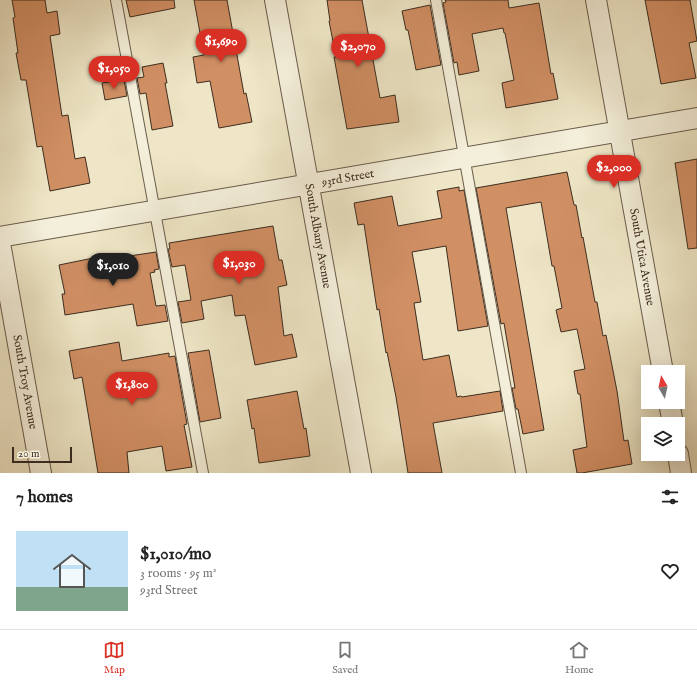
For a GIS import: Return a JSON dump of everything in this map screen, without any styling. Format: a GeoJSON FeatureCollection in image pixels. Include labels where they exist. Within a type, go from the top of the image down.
{"type":"FeatureCollection","features":[{"type":"Feature","properties":{"kind":"street","name":"South Albany Avenue"},"geometry":{"type":"LineString","coordinates":[[275,0],[361,473]]}},
{"type":"Feature","properties":{"kind":"street","name":"South Utica Avenue"},"geometry":{"type":"LineString","coordinates":[[596,0],[662,365]]}},
{"type":"Feature","properties":{"kind":"street","name":"93rd Street"},"geometry":{"type":"LineString","coordinates":[[0,238],[697,118]]}},
{"type":"Feature","properties":{"kind":"street","name":"South Troy Avenue"},"geometry":{"type":"LineString","coordinates":[[0,243],[41,473]]}},
{"type":"Feature","properties":{"kind":"street"},"geometry":{"type":"LineString","coordinates":[[679,461],[681,473]]}},
{"type":"Feature","properties":{"kind":"lane"},"geometry":{"type":"LineString","coordinates":[[116,0],[203,473]]}},
{"type":"Feature","properties":{"kind":"lane"},"geometry":{"type":"LineString","coordinates":[[436,0],[521,473]]}},
{"type":"Feature","properties":{"kind":"building"},"geometry":{"type":"Polygon","coordinates":[[[12,0],[45,0],[47,13],[57,11],[60,34],[50,36],[62,116],[68,115],[75,159],[85,157],[90,183],[50,191],[42,146],[37,147],[26,80],[21,80],[16,53],[18,53],[12,0]]]}},
{"type":"Feature","properties":{"kind":"building"},"geometry":{"type":"Polygon","coordinates":[[[126,0],[174,0],[175,8],[130,17],[126,0]]]}},
{"type":"Feature","properties":{"kind":"building"},"geometry":{"type":"Polygon","coordinates":[[[194,0],[227,0],[244,94],[246,93],[252,122],[219,128],[210,81],[197,83],[193,57],[204,55],[194,0]]]}},
{"type":"Feature","properties":{"kind":"building"},"geometry":{"type":"Polygon","coordinates":[[[327,0],[362,0],[380,98],[395,95],[399,122],[347,129],[334,57],[336,57],[329,21],[327,0]]]}},
{"type":"Feature","properties":{"kind":"building"},"geometry":{"type":"Polygon","coordinates":[[[445,0],[508,0],[509,8],[539,3],[551,74],[553,73],[558,99],[506,108],[502,83],[514,80],[503,28],[472,34],[479,71],[459,75],[457,62],[454,63],[443,3],[446,2],[445,0]]]}},
{"type":"Feature","properties":{"kind":"building"},"geometry":{"type":"Polygon","coordinates":[[[645,0],[690,0],[697,41],[689,43],[696,78],[661,84],[645,0]]]}},
{"type":"Feature","properties":{"kind":"building"},"geometry":{"type":"Polygon","coordinates":[[[430,5],[441,65],[416,70],[408,30],[406,30],[402,11],[430,5]]]}},
{"type":"Feature","properties":{"kind":"building"},"geometry":{"type":"Polygon","coordinates":[[[163,63],[173,126],[152,130],[146,93],[140,94],[137,78],[144,77],[142,67],[163,63]]]}},
{"type":"Feature","properties":{"kind":"building"},"geometry":{"type":"Polygon","coordinates":[[[124,80],[127,96],[105,100],[102,83],[124,80]]]}},
{"type":"Feature","properties":{"kind":"building"},"geometry":{"type":"Polygon","coordinates":[[[697,159],[697,248],[688,249],[675,163],[697,159]]]}},
{"type":"Feature","properties":{"kind":"building"},"geometry":{"type":"Polygon","coordinates":[[[567,172],[574,205],[576,205],[603,336],[606,335],[617,391],[624,441],[628,440],[632,464],[582,473],[577,473],[573,450],[587,447],[580,394],[578,394],[574,371],[585,369],[577,329],[561,332],[556,310],[562,308],[554,266],[552,266],[541,202],[506,208],[544,430],[523,434],[518,409],[516,409],[512,388],[515,388],[504,323],[501,324],[476,188],[567,172]]]}},
{"type":"Feature","properties":{"kind":"building"},"geometry":{"type":"Polygon","coordinates":[[[459,187],[459,191],[464,190],[488,326],[458,331],[446,246],[412,252],[421,302],[414,303],[423,360],[449,355],[457,397],[500,391],[503,411],[433,423],[442,473],[408,473],[396,397],[387,352],[386,353],[379,309],[377,310],[364,224],[358,225],[354,203],[392,196],[398,226],[442,218],[437,191],[459,187]]]}},
{"type":"Feature","properties":{"kind":"building"},"geometry":{"type":"Polygon","coordinates":[[[273,226],[279,260],[282,260],[287,285],[278,287],[284,336],[292,334],[297,357],[255,365],[245,315],[235,316],[232,295],[201,301],[204,319],[182,323],[178,302],[191,300],[185,265],[172,267],[168,249],[170,249],[169,243],[273,226]]]}},
{"type":"Feature","properties":{"kind":"building"},"geometry":{"type":"Polygon","coordinates":[[[156,252],[159,269],[150,273],[156,306],[165,305],[168,321],[137,326],[133,304],[65,315],[62,294],[65,294],[59,265],[98,257],[100,266],[130,260],[129,256],[156,252]]]}},
{"type":"Feature","properties":{"kind":"building"},"geometry":{"type":"Polygon","coordinates":[[[119,342],[122,361],[169,353],[169,357],[175,356],[187,424],[184,425],[192,467],[166,471],[162,446],[127,452],[129,473],[98,473],[82,377],[74,379],[69,351],[119,342]]]}},
{"type":"Feature","properties":{"kind":"building"},"geometry":{"type":"Polygon","coordinates":[[[209,350],[221,418],[200,422],[188,353],[209,350]]]}},
{"type":"Feature","properties":{"kind":"building"},"geometry":{"type":"Polygon","coordinates":[[[297,391],[304,429],[306,428],[310,456],[259,463],[254,428],[252,429],[247,400],[297,391]]]}}]}
